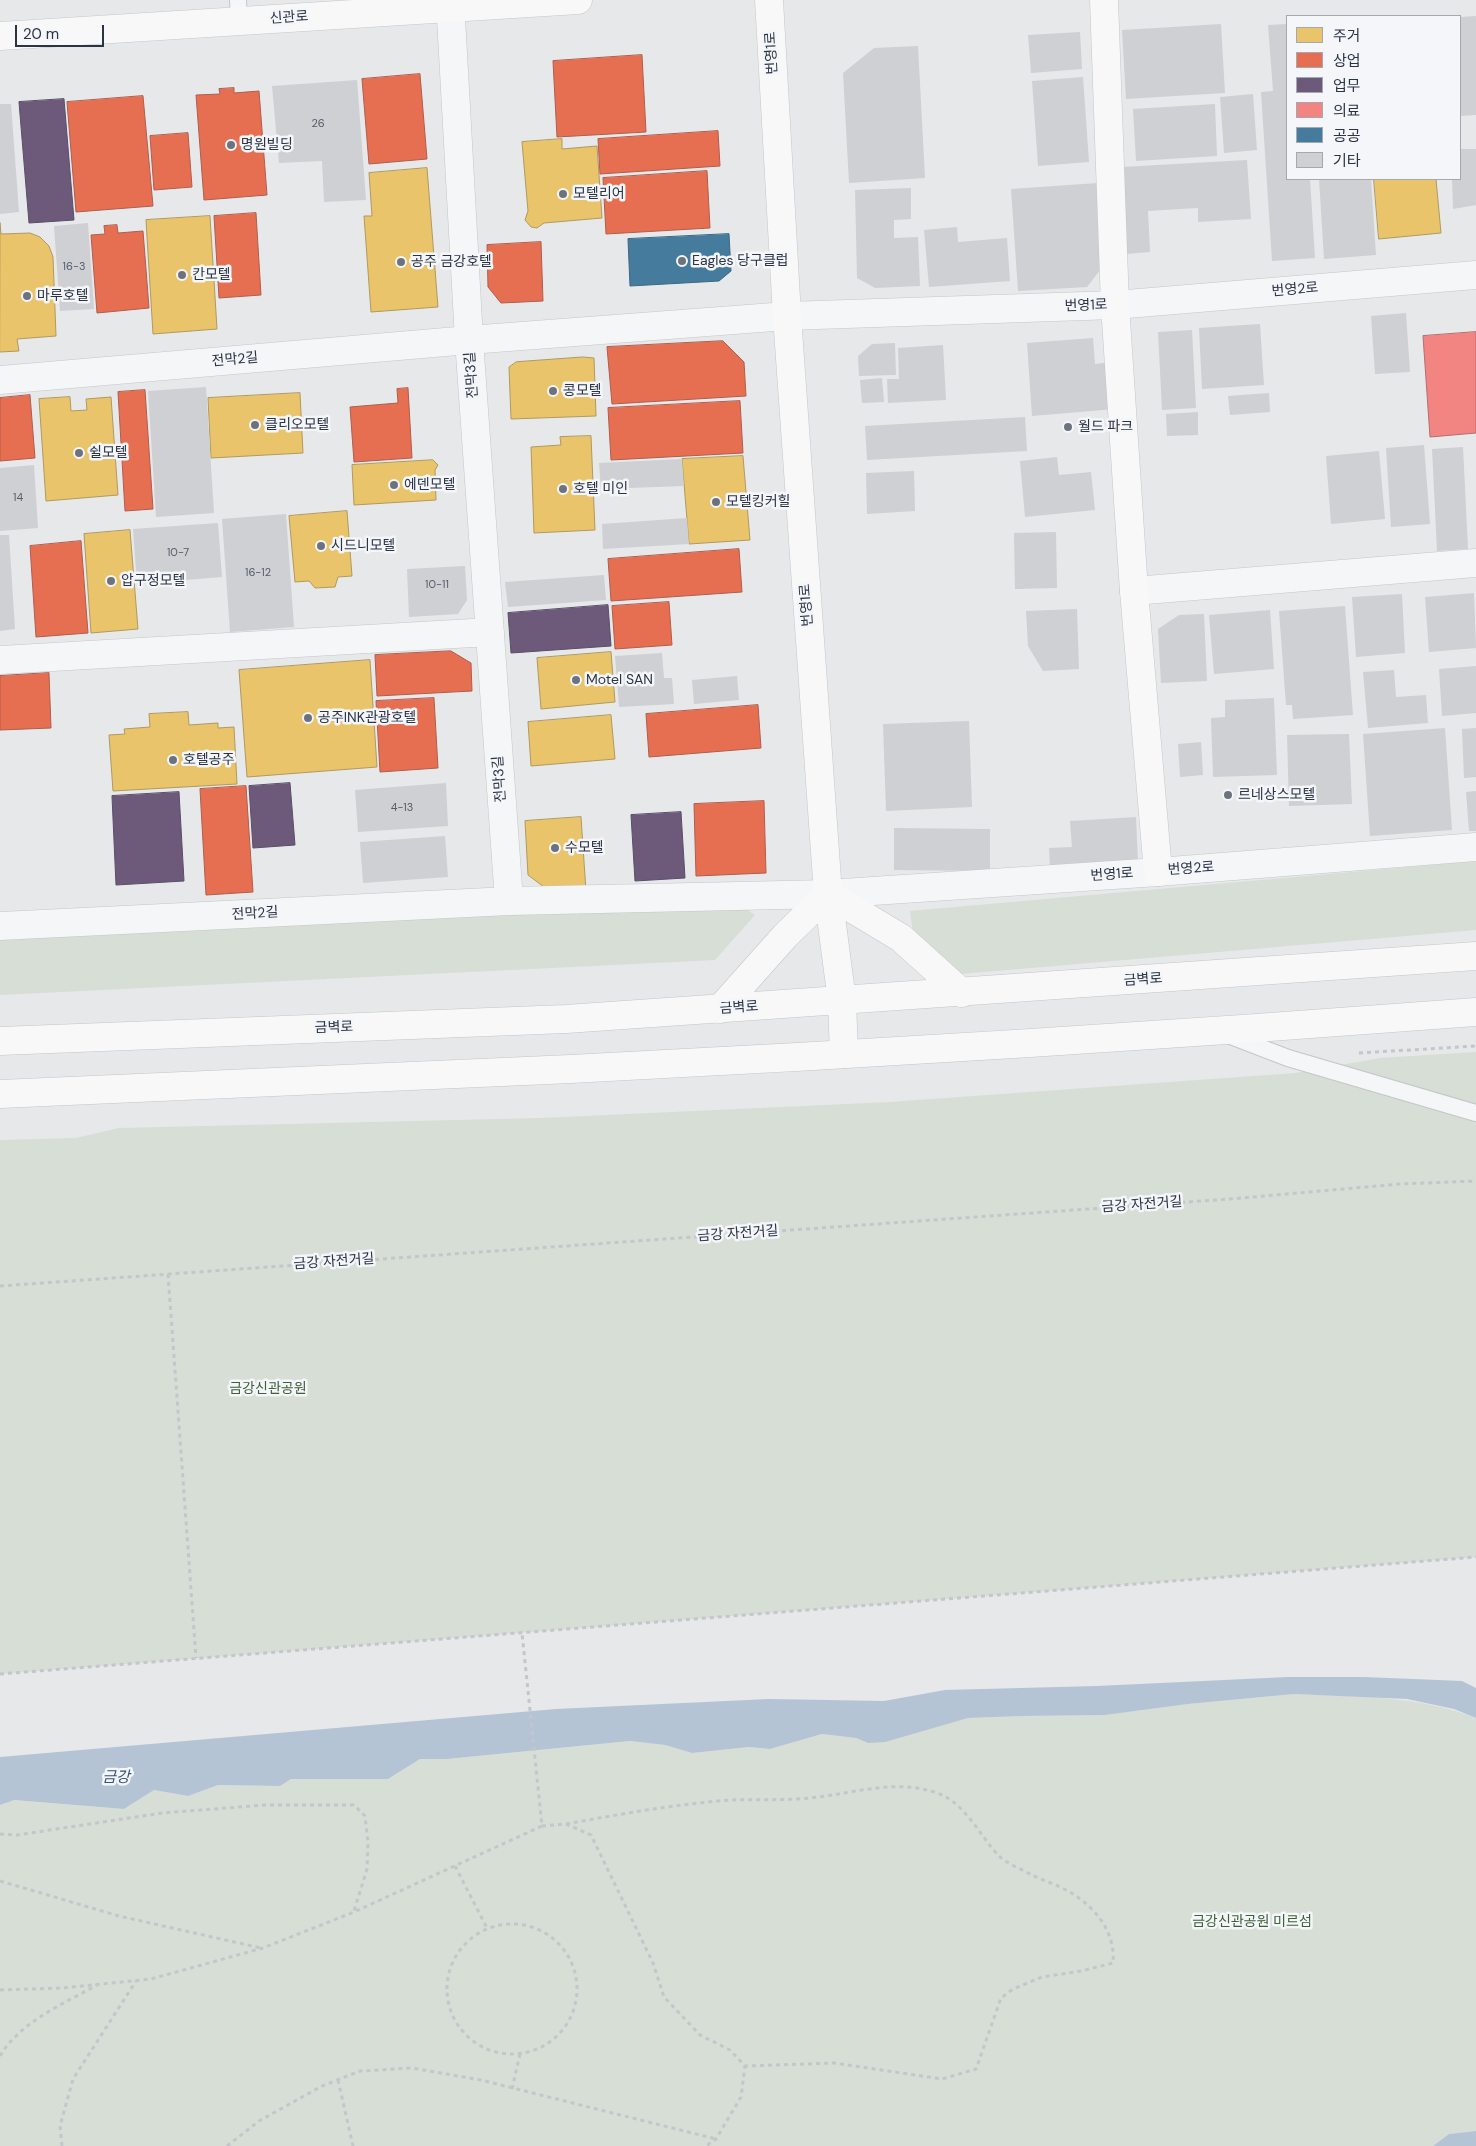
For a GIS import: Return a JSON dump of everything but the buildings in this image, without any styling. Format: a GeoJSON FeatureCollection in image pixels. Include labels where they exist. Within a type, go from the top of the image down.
{"type":"FeatureCollection","features":[{"type":"Feature","properties":{"kind":"main road","name":"신관로"},"geometry":{"type":"LineString","coordinates":[[0,36],[239,10],[578,0]]}},
{"type":"Feature","properties":{"kind":"main road","name":"번영1로"},"geometry":{"type":"LineString","coordinates":[[769,0],[787,316],[828,894],[842,1002],[844,1054]]}},
{"type":"Feature","properties":{"kind":"main road","name":"번영2로"},"geometry":{"type":"LineString","coordinates":[[1104,0],[1114,305],[1134,591],[1158,872]]}},
{"type":"Feature","properties":{"kind":"main road"},"geometry":{"type":"LineString","coordinates":[[720,1010],[786,936],[828,894],[901,938],[962,993]]}},
{"type":"Feature","properties":{"kind":"main road","name":"금벽로"},"geometry":{"type":"LineString","coordinates":[[0,1041],[566,1019],[842,1002],[1476,956]]}},
{"type":"Feature","properties":{"kind":"main road"},"geometry":{"type":"LineString","coordinates":[[0,1094],[571,1069],[844,1054],[1219,1031],[1476,1012]]}},
{"type":"Feature","properties":{"kind":"street","name":"전막3길"},"geometry":{"type":"LineString","coordinates":[[450,4],[469,340],[509,901]]}},
{"type":"Feature","properties":{"kind":"street","name":"번영2로"},"geometry":{"type":"LineString","coordinates":[[1114,305],[1476,275]]}},
{"type":"Feature","properties":{"kind":"street","name":"번영1로"},"geometry":{"type":"LineString","coordinates":[[787,316],[1114,305]]}},
{"type":"Feature","properties":{"kind":"street","name":"전막3길"},"geometry":{"type":"LineString","coordinates":[[469,340],[787,316]]}},
{"type":"Feature","properties":{"kind":"street","name":"전막2길"},"geometry":{"type":"LineString","coordinates":[[0,380],[469,340]]}},
{"type":"Feature","properties":{"kind":"street"},"geometry":{"type":"LineString","coordinates":[[1134,591],[1476,564]]}},
{"type":"Feature","properties":{"kind":"street"},"geometry":{"type":"LineString","coordinates":[[0,660],[490,632]]}},
{"type":"Feature","properties":{"kind":"street","name":"번영2로"},"geometry":{"type":"LineString","coordinates":[[1158,872],[1476,847]]}},
{"type":"Feature","properties":{"kind":"street","name":"번영1로"},"geometry":{"type":"LineString","coordinates":[[828,894],[1158,872]]}},
{"type":"Feature","properties":{"kind":"street"},"geometry":{"type":"LineString","coordinates":[[509,901],[828,894]]}},
{"type":"Feature","properties":{"kind":"street","name":"전막2길"},"geometry":{"type":"LineString","coordinates":[[0,926],[509,901]]}},
{"type":"Feature","properties":{"kind":"lane"},"geometry":{"type":"LineString","coordinates":[[1219,1031],[1288,1058],[1476,1113]]}},
{"type":"Feature","properties":{"kind":"path"},"geometry":{"type":"LineString","coordinates":[[1357,1053],[1476,1046]]}},
{"type":"Feature","properties":{"kind":"path","name":"금강 자전거길"},"geometry":{"type":"LineString","coordinates":[[0,1286],[1230,1199],[1400,1184],[1476,1181]]}},
{"type":"Feature","properties":{"kind":"path"},"geometry":{"type":"LineString","coordinates":[[168,1274],[196,1658]]}},
{"type":"Feature","properties":{"kind":"path"},"geometry":{"type":"LineString","coordinates":[[0,1674],[1476,1558]]}},
{"type":"Feature","properties":{"kind":"path"},"geometry":{"type":"LineString","coordinates":[[522,1633],[542,1826]]}},
{"type":"Feature","properties":{"kind":"path"},"geometry":{"type":"LineString","coordinates":[[0,1990],[151,1979],[263,1948],[354,1912],[542,1826],[729,1800],[817,1797],[868,1788],[909,1786],[939,1794],[959,1808],[1001,1859],[1065,1889],[1085,1901],[1103,1921],[1114,1949],[1113,1963],[1081,1972],[1042,1977],[1013,1989],[1002,1998],[976,2069],[942,2079],[834,2063],[745,2066],[730,2050],[700,2036],[664,1997],[653,1962],[591,1835],[566,1824]]}},
{"type":"Feature","properties":{"kind":"path"},"geometry":{"type":"LineString","coordinates":[[0,1834],[17,1835],[162,1813],[265,1805],[354,1804],[365,1816],[368,1842],[367,1869],[354,1912]]}},
{"type":"Feature","properties":{"kind":"path"},"geometry":{"type":"LineString","coordinates":[[455,1866],[486,1928]]}},
{"type":"Feature","properties":{"kind":"path"},"geometry":{"type":"LineString","coordinates":[[0,1882],[119,1916],[263,1948]]}},
{"type":"Feature","properties":{"kind":"path"},"geometry":{"type":"LineString","coordinates":[[0,1886],[7,1883]]}},
{"type":"Feature","properties":{"kind":"path"},"geometry":{"type":"LineString","coordinates":[[508,1923],[530,1926],[551,1936],[566,1951],[576,1972],[578,1994],[572,2016],[560,2034],[542,2047],[520,2054],[499,2053],[480,2046],[464,2034],[452,2016],[447,1996],[448,1975],[456,1956],[469,1939],[486,1928],[508,1923]]}},
{"type":"Feature","properties":{"kind":"path"},"geometry":{"type":"LineString","coordinates":[[62,2146],[60,2126],[72,2079],[137,1981]]}},
{"type":"Feature","properties":{"kind":"path"},"geometry":{"type":"LineString","coordinates":[[0,2056],[8,2041],[49,2012],[98,1984]]}},
{"type":"Feature","properties":{"kind":"path"},"geometry":{"type":"LineString","coordinates":[[512,2089],[520,2054]]}},
{"type":"Feature","properties":{"kind":"path"},"geometry":{"type":"LineString","coordinates":[[706,2146],[716,2139],[741,2097],[745,2066]]}},
{"type":"Feature","properties":{"kind":"path"},"geometry":{"type":"LineString","coordinates":[[227,2146],[259,2122],[322,2086],[360,2071],[412,2068],[480,2080],[716,2139]]}},
{"type":"Feature","properties":{"kind":"path"},"geometry":{"type":"LineString","coordinates":[[338,2080],[353,2146]]}},
{"type":"Feature","properties":{"kind":"green space"},"geometry":{"type":"Polygon","coordinates":[[[1476,861],[1476,930],[961,974],[914,941],[910,911],[1476,861]]]}},
{"type":"Feature","properties":{"kind":"green space"},"geometry":{"type":"Polygon","coordinates":[[[740,905],[755,915],[715,960],[0,995],[0,936],[740,905]]]}},
{"type":"Feature","properties":{"kind":"green space","name":"금강신관공원"},"geometry":{"type":"Polygon","coordinates":[[[1476,1052],[1476,1557],[0,1674],[0,1140],[76,1138],[119,1128],[542,1118],[890,1102],[1296,1073],[1380,1058],[1476,1052]]]}},
{"type":"Feature","properties":{"kind":"green space","name":"금강신관공원 미르섬"},"geometry":{"type":"Polygon","coordinates":[[[1294,1694],[1386,1698],[1409,1701],[1454,1710],[1476,1718],[1476,2131],[1449,2134],[1433,2146],[0,2146],[0,1805],[13,1800],[124,1809],[154,1790],[188,1796],[218,1785],[280,1786],[291,1779],[388,1779],[420,1759],[447,1759],[630,1741],[665,1745],[692,1753],[749,1747],[770,1749],[822,1734],[856,1738],[868,1743],[968,1718],[1105,1715],[1188,1704],[1294,1694]]]}},
{"type":"Feature","properties":{"kind":"water","name":"금강"},"geometry":{"type":"Polygon","coordinates":[[[1288,1677],[1364,1677],[1462,1681],[1476,1688],[1476,1718],[1454,1709],[1407,1699],[1294,1694],[1188,1704],[1105,1715],[968,1718],[885,1742],[868,1743],[856,1738],[822,1734],[770,1749],[749,1747],[692,1753],[665,1745],[630,1741],[447,1759],[420,1759],[388,1779],[291,1779],[280,1786],[218,1785],[188,1796],[154,1790],[124,1809],[14,1800],[0,1805],[0,1757],[556,1709],[769,1699],[884,1701],[945,1690],[1097,1686],[1288,1677]]]}},
{"type":"Feature","properties":{"kind":"water"},"geometry":{"type":"Polygon","coordinates":[[[1476,2131],[1476,2146],[1433,2146],[1449,2134],[1476,2131]]]}},
{"type":"Feature","properties":{"kind":"place","name":"명원빌딩"},"geometry":{"type":"Point","coordinates":[231,145]}},
{"type":"Feature","properties":{"kind":"place","name":"모텔리어"},"geometry":{"type":"Point","coordinates":[563,194]}},
{"type":"Feature","properties":{"kind":"place","name":"Eagles 당구클럽"},"geometry":{"type":"Point","coordinates":[682,261]}},
{"type":"Feature","properties":{"kind":"place","name":"공주 금강호텔"},"geometry":{"type":"Point","coordinates":[401,262]}},
{"type":"Feature","properties":{"kind":"place","name":"칸모텔"},"geometry":{"type":"Point","coordinates":[182,275]}},
{"type":"Feature","properties":{"kind":"place","name":"마루호텔"},"geometry":{"type":"Point","coordinates":[27,296]}},
{"type":"Feature","properties":{"kind":"place","name":"콩모텔"},"geometry":{"type":"Point","coordinates":[553,391]}},
{"type":"Feature","properties":{"kind":"place","name":"클리오모텔"},"geometry":{"type":"Point","coordinates":[255,425]}},
{"type":"Feature","properties":{"kind":"place","name":"월드 파크"},"geometry":{"type":"Point","coordinates":[1068,427]}},
{"type":"Feature","properties":{"kind":"place","name":"쉴모텔"},"geometry":{"type":"Point","coordinates":[79,453]}},
{"type":"Feature","properties":{"kind":"place","name":"에덴모텔"},"geometry":{"type":"Point","coordinates":[394,485]}},
{"type":"Feature","properties":{"kind":"place","name":"호텔 미인"},"geometry":{"type":"Point","coordinates":[563,489]}},
{"type":"Feature","properties":{"kind":"place","name":"모텔킹커힐"},"geometry":{"type":"Point","coordinates":[716,502]}},
{"type":"Feature","properties":{"kind":"place","name":"시드니모텔"},"geometry":{"type":"Point","coordinates":[321,546]}},
{"type":"Feature","properties":{"kind":"place","name":"압구정모텔"},"geometry":{"type":"Point","coordinates":[111,581]}},
{"type":"Feature","properties":{"kind":"place","name":"Motel SAN"},"geometry":{"type":"Point","coordinates":[576,680]}},
{"type":"Feature","properties":{"kind":"place","name":"공주INK관광호텔"},"geometry":{"type":"Point","coordinates":[308,718]}},
{"type":"Feature","properties":{"kind":"place","name":"호텔공주"},"geometry":{"type":"Point","coordinates":[173,760]}},
{"type":"Feature","properties":{"kind":"place","name":"르네상스모텔"},"geometry":{"type":"Point","coordinates":[1228,795]}},
{"type":"Feature","properties":{"kind":"place","name":"수모텔"},"geometry":{"type":"Point","coordinates":[555,848]}}]}
